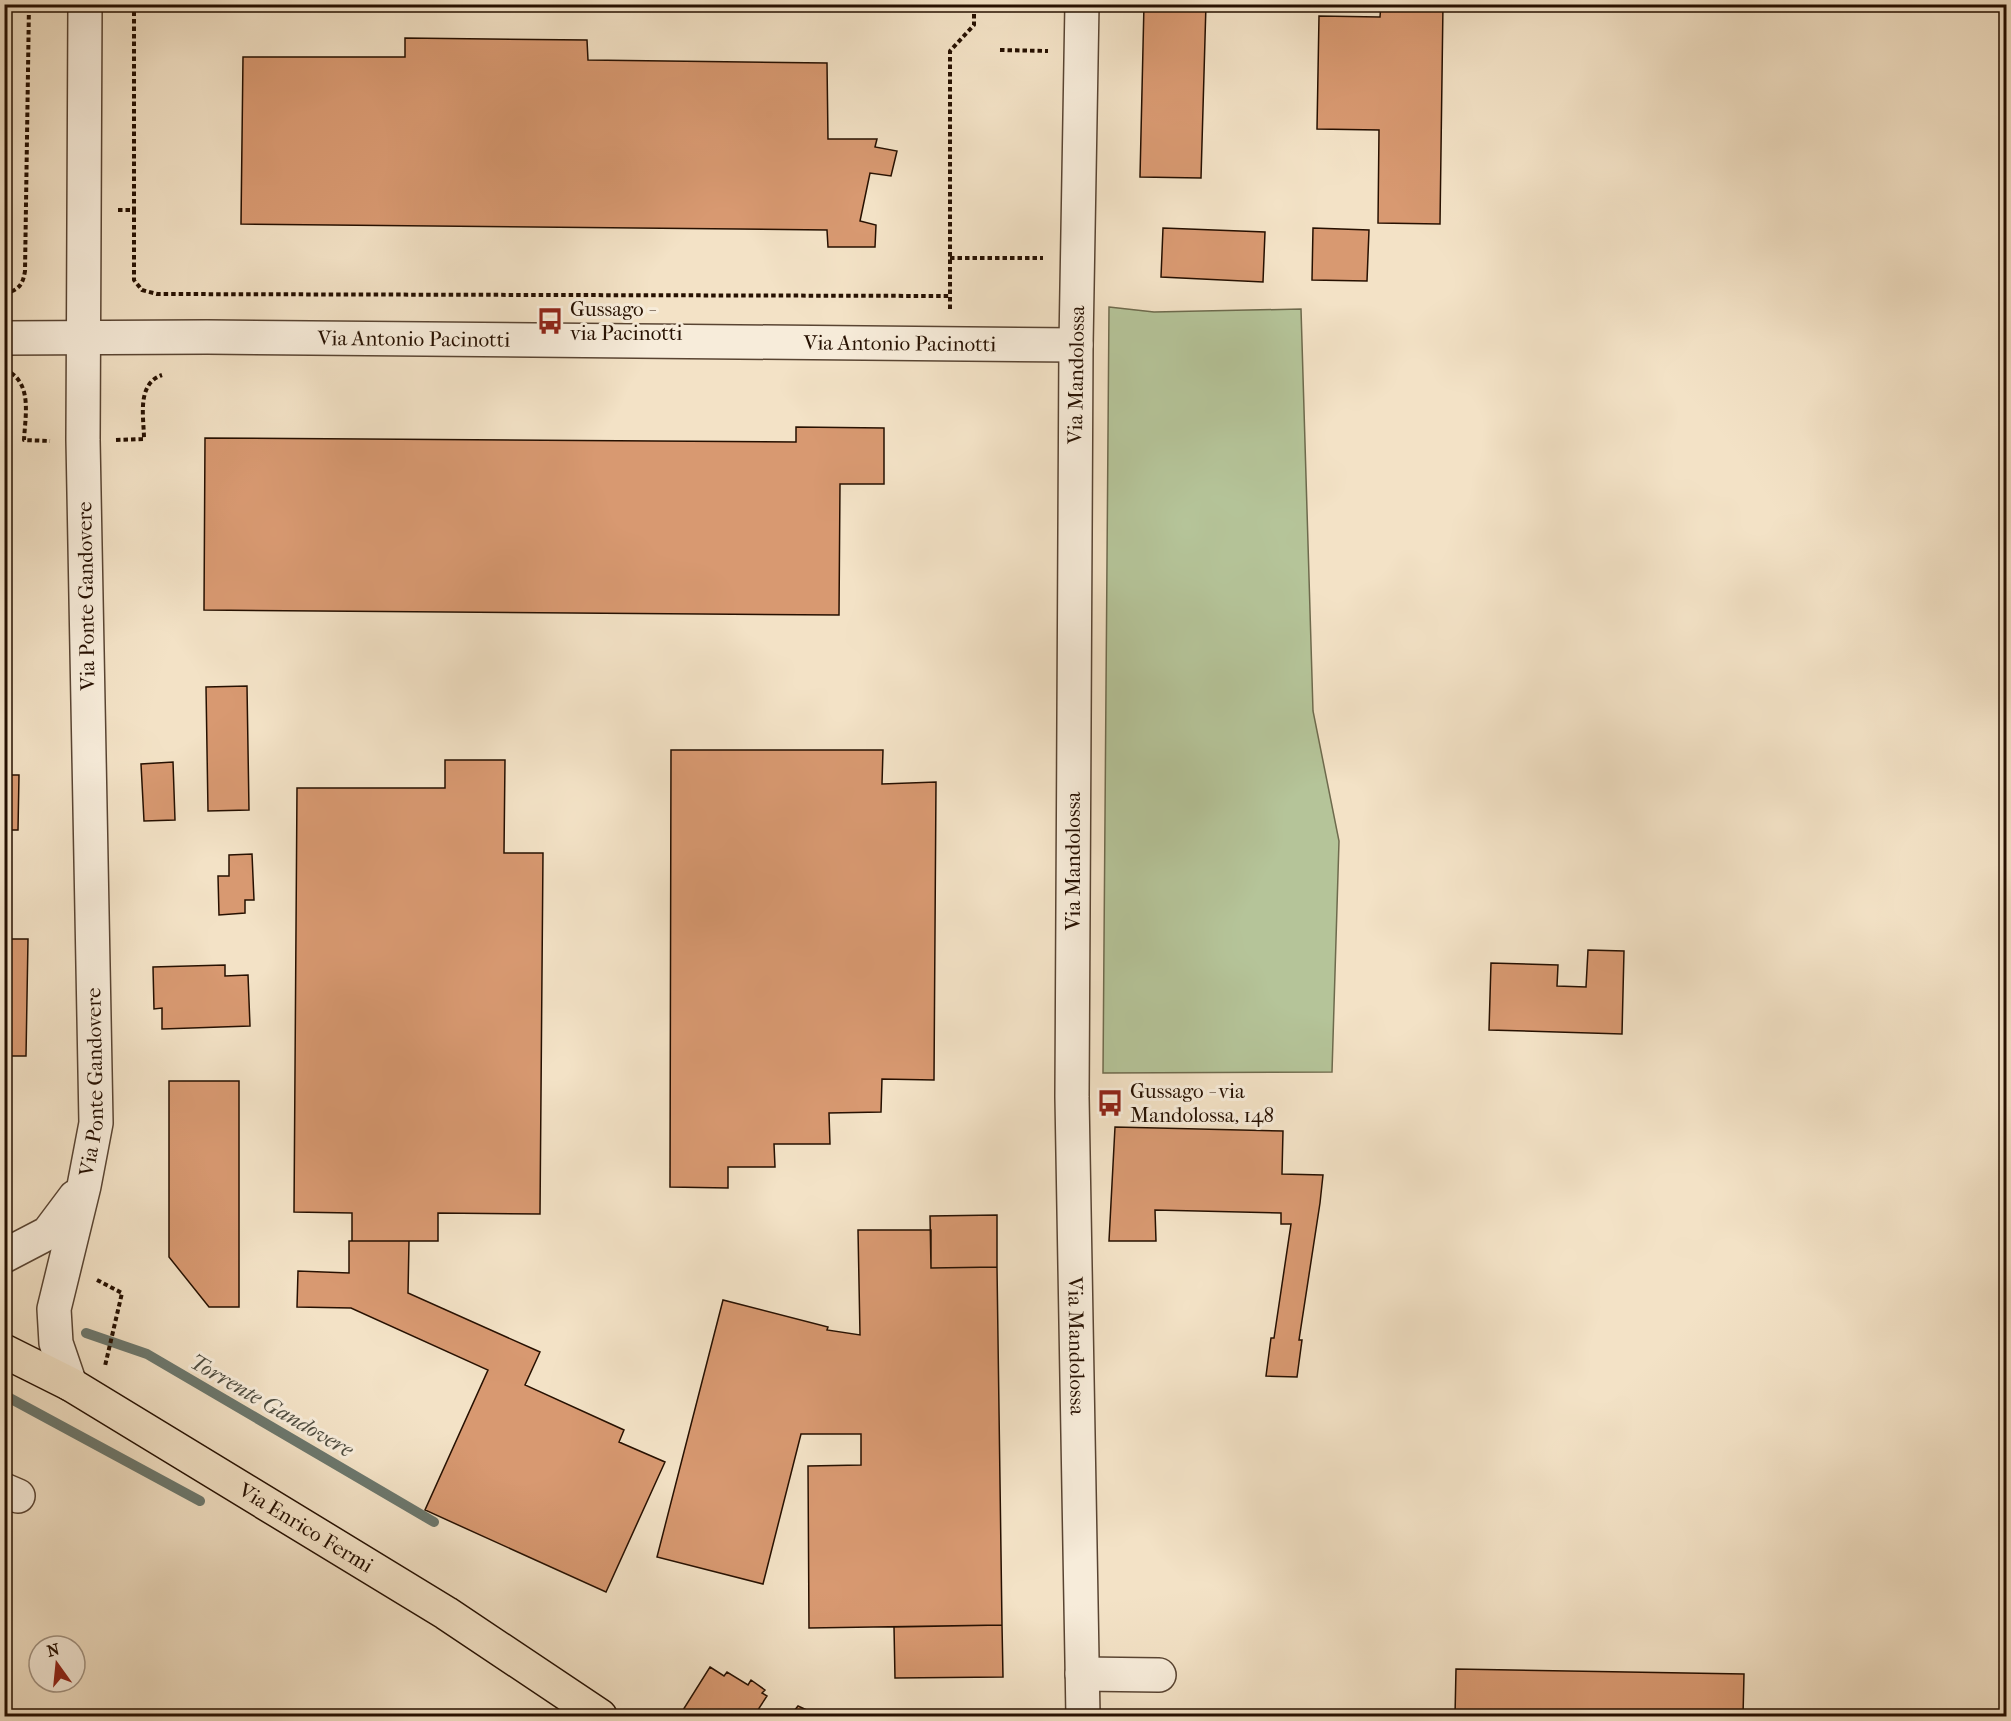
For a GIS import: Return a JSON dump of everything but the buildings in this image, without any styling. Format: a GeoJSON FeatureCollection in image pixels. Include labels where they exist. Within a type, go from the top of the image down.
{"type":"FeatureCollection","features":[{"type":"Feature","properties":{"kind":"main road","name":"Via Enrico Fermi"},"geometry":{"type":"LineString","coordinates":[[4,1351],[70,1384],[446,1613],[600,1716]]}},
{"type":"Feature","properties":{"kind":"street","name":"Via Ponte Gandovere"},"geometry":{"type":"LineString","coordinates":[[70,1384],[56,1343],[54,1309],[84,1186],[96,1123],[83,452],[85,4]]}},
{"type":"Feature","properties":{"kind":"street","name":"Via Mandolossa"},"geometry":{"type":"LineString","coordinates":[[1082,4],[1076,345],[1072,1097],[1083,1715]]}},
{"type":"Feature","properties":{"kind":"street","name":"Via Antonio Pacinotti"},"geometry":{"type":"LineString","coordinates":[[4,338],[219,337],[1076,345]]}},
{"type":"Feature","properties":{"kind":"street","name":"Via Ponte Gandovere"},"geometry":{"type":"LineString","coordinates":[[4,1256],[48,1233],[84,1186]]}},
{"type":"Feature","properties":{"kind":"street"},"geometry":{"type":"LineString","coordinates":[[1082,1674],[1159,1675]]}},
{"type":"Feature","properties":{"kind":"path"},"geometry":{"type":"LineString","coordinates":[[4,293],[14,291],[21,286],[26,271],[29,4]]}},
{"type":"Feature","properties":{"kind":"path"},"geometry":{"type":"LineString","coordinates":[[134,4],[134,280],[142,290],[156,294],[950,296]]}},
{"type":"Feature","properties":{"kind":"path"},"geometry":{"type":"LineString","coordinates":[[950,317],[950,51],[974,25],[974,4]]}},
{"type":"Feature","properties":{"kind":"path"},"geometry":{"type":"LineString","coordinates":[[1000,50],[1048,51],[1048,62]]}},
{"type":"Feature","properties":{"kind":"path"},"geometry":{"type":"LineString","coordinates":[[112,210],[134,210]]}},
{"type":"Feature","properties":{"kind":"path"},"geometry":{"type":"LineString","coordinates":[[950,258],[1047,258]]}},
{"type":"Feature","properties":{"kind":"path"},"geometry":{"type":"LineString","coordinates":[[5,371],[17,378],[24,390],[24,440],[46,441]]}},
{"type":"Feature","properties":{"kind":"path"},"geometry":{"type":"LineString","coordinates":[[114,440],[144,439],[144,392],[152,380],[166,374]]}},
{"type":"Feature","properties":{"kind":"path"},"geometry":{"type":"LineString","coordinates":[[106,1360],[122,1293]]}},
{"type":"Feature","properties":{"kind":"green space"},"geometry":{"type":"Polygon","coordinates":[[[1109,307],[1154,312],[1301,309],[1313,711],[1339,841],[1332,1072],[1103,1073],[1109,307]]]}},
{"type":"Feature","properties":{"kind":"waterway","name":"Torrente Gandovere"},"geometry":{"type":"LineString","coordinates":[[86,1333],[147,1354],[434,1522]]}},
{"type":"Feature","properties":{"kind":"waterway"},"geometry":{"type":"LineString","coordinates":[[4,1395],[200,1501]]}},
{"type":"Feature","properties":{"kind":"place","name":"Gussago - via Pacinotti"},"geometry":{"type":"Point","coordinates":[550,321]}},
{"type":"Feature","properties":{"kind":"place","name":"Gussago - via Mandolossa, 148"},"geometry":{"type":"Point","coordinates":[1110,1103]}}]}
